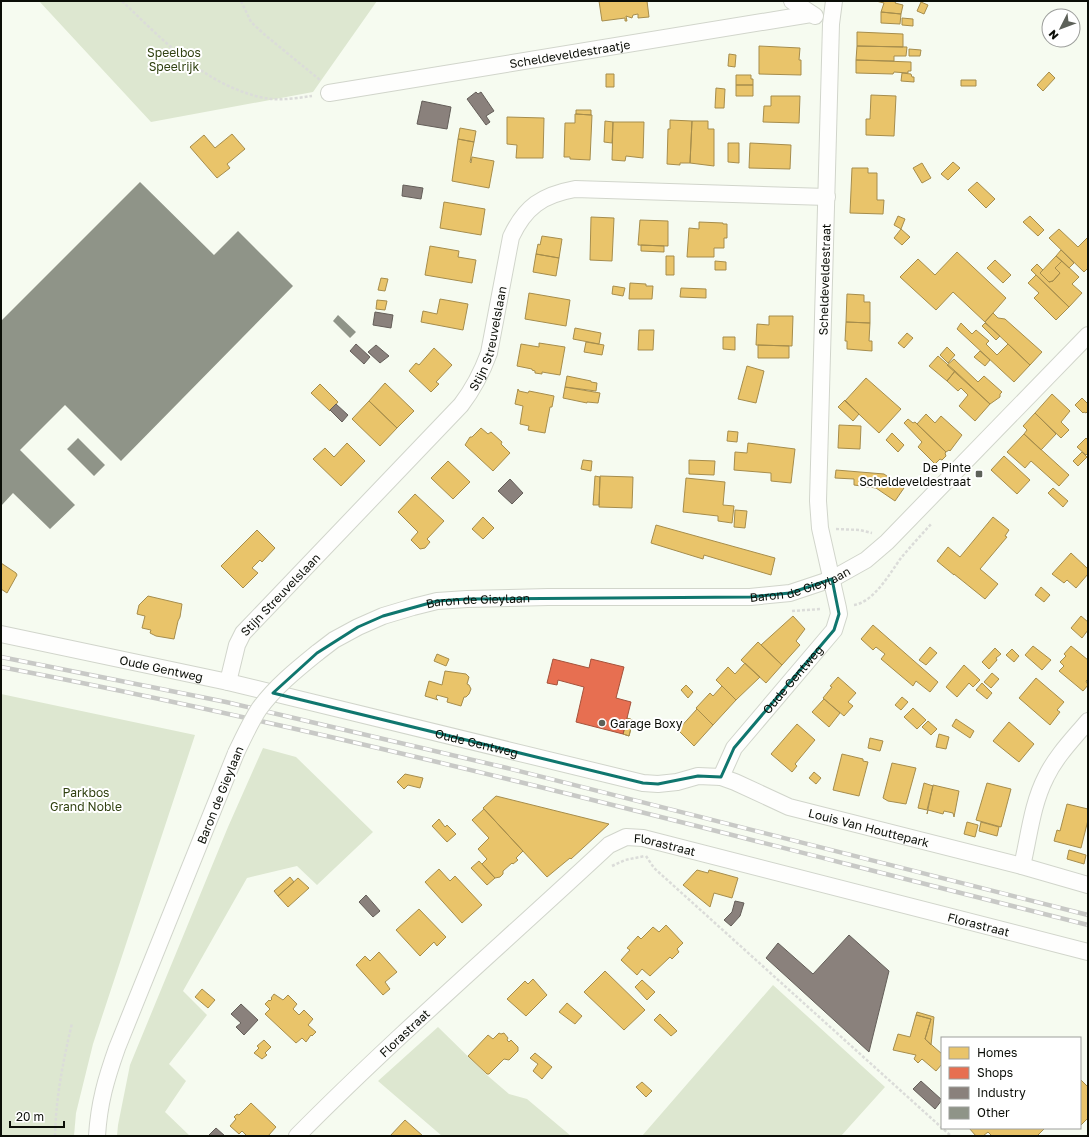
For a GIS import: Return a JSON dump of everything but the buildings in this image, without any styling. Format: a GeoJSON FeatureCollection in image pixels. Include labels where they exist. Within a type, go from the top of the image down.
{"type":"FeatureCollection","features":[{"type":"Feature","properties":{"kind":"street"},"geometry":{"type":"LineString","coordinates":[[792,1],[811,14],[831,24]]}},
{"type":"Feature","properties":{"kind":"street","name":"Scheldeveldestraat"},"geometry":{"type":"LineString","coordinates":[[832,579],[820,528],[818,501],[831,24],[834,1]]}},
{"type":"Feature","properties":{"kind":"street","name":"Scheldeveldestraatje"},"geometry":{"type":"LineString","coordinates":[[329,94],[811,14]]}},
{"type":"Feature","properties":{"kind":"street","name":"Stijn Streuvelslaan"},"geometry":{"type":"LineString","coordinates":[[228,682],[237,645],[243,633],[461,405],[474,388],[483,371],[489,353],[511,238],[518,222],[529,209],[544,198],[559,192],[575,189],[827,197]]}},
{"type":"Feature","properties":{"kind":"street","name":"Baron de Gieylaan"},"geometry":{"type":"LineString","coordinates":[[97,1136],[98,1118],[104,1084],[117,1048],[236,753],[248,728],[264,704],[294,672],[317,653],[334,640],[383,616],[437,601],[548,597],[750,597],[790,593],[832,579],[866,560],[887,542],[1088,335]]}},
{"type":"Feature","properties":{"kind":"street","name":"Oude Gentweg"},"geometry":{"type":"LineString","coordinates":[[1,634],[228,682],[643,783],[658,784],[677,782],[698,776],[720,777],[734,748],[834,630],[839,614],[832,579]]}},
{"type":"Feature","properties":{"kind":"street"},"geometry":{"type":"LineString","coordinates":[[1022,866],[1037,799],[1045,778],[1057,759],[1088,721]]}},
{"type":"Feature","properties":{"kind":"street","name":"Louis Van Houttepark"},"geometry":{"type":"LineString","coordinates":[[720,777],[735,782],[789,807],[1022,866],[1088,885]]}},
{"type":"Feature","properties":{"kind":"street","name":"Florastraat"},"geometry":{"type":"LineString","coordinates":[[297,1136],[341,1091],[400,1035],[609,845],[626,836],[635,836],[1088,952]]}},
{"type":"Feature","properties":{"kind":"path"},"geometry":{"type":"LineString","coordinates":[[122,1],[190,64],[215,80],[236,89],[272,99],[288,99],[329,94],[324,83],[265,36],[251,22],[243,8],[241,1]]}},
{"type":"Feature","properties":{"kind":"path"},"geometry":{"type":"LineString","coordinates":[[789,611],[838,608],[857,605],[866,600],[879,588],[902,557],[935,519]]}},
{"type":"Feature","properties":{"kind":"path"},"geometry":{"type":"LineString","coordinates":[[820,528],[860,530],[876,534],[887,542],[902,557]]}},
{"type":"Feature","properties":{"kind":"path"},"geometry":{"type":"LineString","coordinates":[[635,836],[654,868],[941,1128]]}},
{"type":"Feature","properties":{"kind":"path"},"geometry":{"type":"LineString","coordinates":[[55,1136],[56,1102],[61,1067],[72,1023]]}},
{"type":"Feature","properties":{"kind":"path"},"geometry":{"type":"LineString","coordinates":[[942,1129],[950,1136]]}},
{"type":"Feature","properties":{"kind":"highlighted area"},"geometry":{"type":"Polygon","coordinates":[[[832,579],[839,614],[834,630],[734,748],[721,777],[698,776],[658,784],[643,783],[273,693],[317,653],[358,627],[383,616],[437,601],[467,599],[750,597],[790,593],[832,579]]]}},
{"type":"Feature","properties":{"kind":"green space","name":"Speelbos Speelrijk"},"geometry":{"type":"Polygon","coordinates":[[[39,1],[377,1],[313,92],[151,122],[39,1]]]}},
{"type":"Feature","properties":{"kind":"green space","name":"Parkbos Grand Noble"},"geometry":{"type":"Polygon","coordinates":[[[1,694],[195,735],[93,1044],[76,1113],[74,1136],[1,1136],[1,694]]]}},
{"type":"Feature","properties":{"kind":"green space"},"geometry":{"type":"Polygon","coordinates":[[[263,748],[296,757],[373,832],[317,885],[297,866],[247,878],[183,991],[207,1015],[169,1064],[186,1081],[165,1112],[190,1136],[117,1136],[130,1065],[228,827],[263,748]]]}},
{"type":"Feature","properties":{"kind":"green space"},"geometry":{"type":"Polygon","coordinates":[[[773,985],[885,1087],[841,1136],[642,1136],[773,985]]]}},
{"type":"Feature","properties":{"kind":"green space"},"geometry":{"type":"Polygon","coordinates":[[[438,1027],[488,1076],[509,1094],[527,1099],[571,1136],[442,1136],[378,1081],[438,1027]]]}},
{"type":"Feature","properties":{"kind":"railway"},"geometry":{"type":"LineString","coordinates":[[1,657],[226,702],[507,768],[1088,915]]}},
{"type":"Feature","properties":{"kind":"railway"},"geometry":{"type":"LineString","coordinates":[[1,667],[138,694],[274,724],[546,788],[1088,925]]}},
{"type":"Feature","properties":{"kind":"place","name":"De Pinte Scheldeveldestraat"},"geometry":{"type":"Point","coordinates":[979,474]}},
{"type":"Feature","properties":{"kind":"place","name":"Garage Boxy"},"geometry":{"type":"Point","coordinates":[602,723]}}]}
